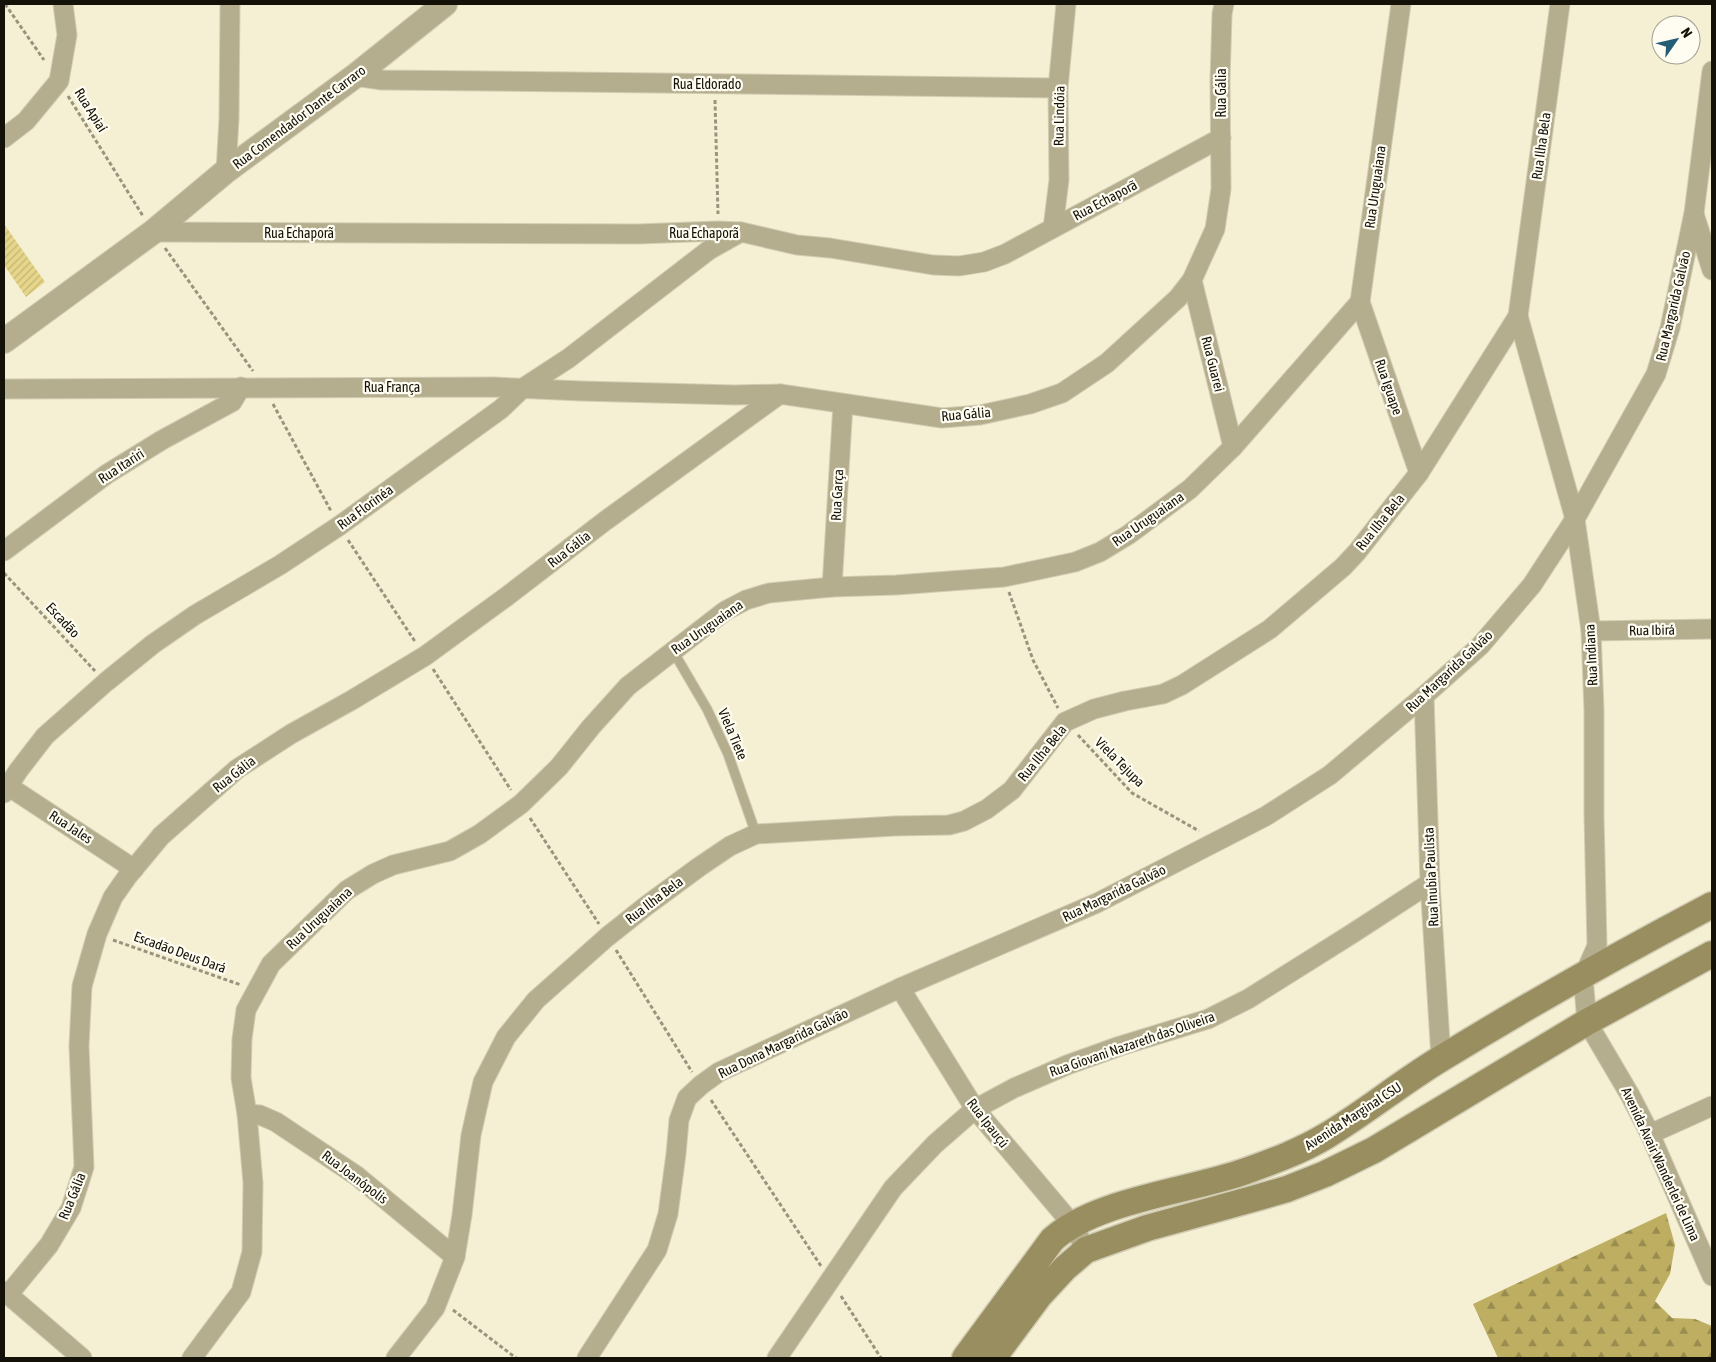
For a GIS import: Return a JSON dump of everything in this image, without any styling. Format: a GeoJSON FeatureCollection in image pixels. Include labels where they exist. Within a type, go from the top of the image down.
{"type":"FeatureCollection","features":[{"type":"Feature","properties":{"kind":"main road","name":"Avenida Marginal CSU"},"geometry":{"type":"LineString","coordinates":[[993,1358],[1039,1296],[1065,1268],[1086,1250],[1146,1228],[1287,1189],[1325,1174],[1374,1150],[1586,999],[1712,905]]}},
{"type":"Feature","properties":{"kind":"main road","name":"Avenida Marginal CSU"},"geometry":{"type":"LineString","coordinates":[[965,1358],[1052,1240],[1072,1224],[1121,1205],[1236,1175],[1302,1149],[1327,1135],[1441,1058],[1586,999],[1712,954]]}},
{"type":"Feature","properties":{"kind":"street"},"geometry":{"type":"LineString","coordinates":[[4,138],[26,121],[59,81],[67,35],[63,4]]}},
{"type":"Feature","properties":{"kind":"street"},"geometry":{"type":"LineString","coordinates":[[226,171],[229,119],[230,4]]}},
{"type":"Feature","properties":{"kind":"street","name":"Rua Comendador Dante Carraro"},"geometry":{"type":"LineString","coordinates":[[4,341],[153,232],[226,171],[355,76],[445,4]]}},
{"type":"Feature","properties":{"kind":"street","name":"Rua Lindóia"},"geometry":{"type":"LineString","coordinates":[[1053,228],[1059,180],[1058,88],[1066,4]]}},
{"type":"Feature","properties":{"kind":"street","name":"Rua Gália"},"geometry":{"type":"LineString","coordinates":[[6,1293],[49,1245],[71,1208],[84,1167],[79,1046],[82,986],[98,934],[113,897],[161,836],[237,769],[291,734],[425,656],[613,515],[780,394],[942,418],[980,415],[1030,404],[1062,393],[1107,363],[1178,298],[1192,280],[1215,229],[1221,189],[1220,80],[1224,4]]}},
{"type":"Feature","properties":{"kind":"street","name":"Rua Uruguaiana"},"geometry":{"type":"LineString","coordinates":[[192,1358],[241,1292],[252,1252],[253,1183],[247,1114],[241,1078],[242,1039],[246,1010],[271,964],[347,890],[373,874],[393,865],[450,851],[480,834],[521,804],[559,767],[591,726],[628,686],[726,611],[746,600],[769,593],[832,587],[896,585],[1004,577],[1075,562],[1100,552],[1128,535],[1190,489],[1233,447],[1360,302],[1401,4]]}},
{"type":"Feature","properties":{"kind":"street","name":"Rua Ilha Bela"},"geometry":{"type":"LineString","coordinates":[[396,1358],[434,1308],[455,1258],[471,1134],[483,1082],[506,1037],[536,1000],[607,936],[699,867],[730,846],[756,834],[895,826],[949,825],[964,821],[987,809],[1012,790],[1065,722],[1094,709],[1163,694],[1182,686],[1270,629],[1357,552],[1419,473],[1518,316],[1560,4]]}},
{"type":"Feature","properties":{"kind":"street","name":"Rua Margarida Galvão"},"geometry":{"type":"LineString","coordinates":[[869,1002],[1097,903],[1266,816],[1330,775],[1480,646],[1526,593],[1575,519],[1656,374],[1670,328],[1694,213],[1712,71]]}},
{"type":"Feature","properties":{"kind":"street","name":"Rua Eldorado"},"geometry":{"type":"LineString","coordinates":[[355,76],[382,80],[1058,88]]}},
{"type":"Feature","properties":{"kind":"street","name":"Rua Echaporã"},"geometry":{"type":"LineString","coordinates":[[153,232],[638,234],[718,231],[741,232],[797,245],[830,248],[933,265],[959,266],[984,262],[1005,254],[1221,138]]}},
{"type":"Feature","properties":{"kind":"street"},"geometry":{"type":"LineString","coordinates":[[1694,213],[1712,270]]}},
{"type":"Feature","properties":{"kind":"street","name":"Rua Florinéa"},"geometry":{"type":"LineString","coordinates":[[6,790],[45,736],[106,682],[153,644],[188,620],[280,565],[339,526],[501,409],[523,388],[569,358],[709,250],[741,232]]}},
{"type":"Feature","properties":{"kind":"street","name":"Rua Guarei"},"geometry":{"type":"LineString","coordinates":[[1192,280],[1233,447]]}},
{"type":"Feature","properties":{"kind":"street","name":"Rua Iguape"},"geometry":{"type":"LineString","coordinates":[[1360,302],[1419,473]]}},
{"type":"Feature","properties":{"kind":"street","name":"Rua Indiana"},"geometry":{"type":"LineString","coordinates":[[1518,316],[1575,519],[1591,631],[1597,946],[1586,999]]}},
{"type":"Feature","properties":{"kind":"street","name":"Rua França"},"geometry":{"type":"LineString","coordinates":[[4,389],[494,386],[581,392],[780,394]]}},
{"type":"Feature","properties":{"kind":"street","name":"Rua Itariri"},"geometry":{"type":"LineString","coordinates":[[4,551],[107,474],[162,440],[232,402],[241,387]]}},
{"type":"Feature","properties":{"kind":"street","name":"Rua Garça"},"geometry":{"type":"LineString","coordinates":[[832,587],[843,404]]}},
{"type":"Feature","properties":{"kind":"street","name":"Rua Ibirá"},"geometry":{"type":"LineString","coordinates":[[1591,631],[1712,629]]}},
{"type":"Feature","properties":{"kind":"street","name":"Rua Inubia Paulista"},"geometry":{"type":"LineString","coordinates":[[1424,696],[1430,883],[1441,1058]]}},
{"type":"Feature","properties":{"kind":"street","name":"Rua Jales"},"geometry":{"type":"LineString","coordinates":[[6,790],[134,869]]}},
{"type":"Feature","properties":{"kind":"street","name":"Rua Giovani Nazareth das Oliveira"},"geometry":{"type":"LineString","coordinates":[[777,1358],[893,1188],[935,1144],[975,1109],[1014,1088],[1066,1065],[1208,1019],[1248,999],[1430,883]]}},
{"type":"Feature","properties":{"kind":"street","name":"Rua Ipauçú"},"geometry":{"type":"LineString","coordinates":[[900,988],[975,1109],[1072,1224],[1086,1250]]}},
{"type":"Feature","properties":{"kind":"street","name":"Avenida Avair Wanderlei de Lima"},"geometry":{"type":"LineString","coordinates":[[1586,999],[1650,1134],[1711,1271]]}},
{"type":"Feature","properties":{"kind":"street","name":"Rua Dona Margarida Galvão"},"geometry":{"type":"LineString","coordinates":[[588,1358],[657,1250],[668,1214],[679,1120],[687,1098],[700,1085],[719,1072],[869,1002]]}},
{"type":"Feature","properties":{"kind":"street"},"geometry":{"type":"LineString","coordinates":[[1650,1134],[1712,1106]]}},
{"type":"Feature","properties":{"kind":"street","name":"Rua Joanópolis"},"geometry":{"type":"LineString","coordinates":[[247,1114],[260,1115],[276,1122],[357,1176],[455,1258]]}},
{"type":"Feature","properties":{"kind":"street"},"geometry":{"type":"LineString","coordinates":[[6,1293],[82,1358]]}},
{"type":"Feature","properties":{"kind":"lane","name":"Viela Tiete"},"geometry":{"type":"LineString","coordinates":[[673,651],[707,709],[728,754],[756,834]]}},
{"type":"Feature","properties":{"kind":"path","name":"Rua Apiaí"},"geometry":{"type":"LineString","coordinates":[[5,4],[59,81],[153,232]]}},
{"type":"Feature","properties":{"kind":"path"},"geometry":{"type":"LineString","coordinates":[[714,85],[718,231]]}},
{"type":"Feature","properties":{"kind":"path","name":"Escadão"},"geometry":{"type":"LineString","coordinates":[[4,572],[106,682]]}},
{"type":"Feature","properties":{"kind":"path","name":"Viela Tejupa"},"geometry":{"type":"LineString","coordinates":[[1004,577],[1033,660],[1065,722],[1132,793],[1217,842]]}},
{"type":"Feature","properties":{"kind":"path","name":"Escadão Deus Dará"},"geometry":{"type":"LineString","coordinates":[[98,934],[256,990]]}},
{"type":"Feature","properties":{"kind":"path"},"geometry":{"type":"LineString","coordinates":[[438,1298],[516,1358]]}},
{"type":"Feature","properties":{"kind":"green space"},"geometry":{"type":"Polygon","coordinates":[[[1666,1213],[1675,1245],[1670,1274],[1655,1301],[1672,1318],[1695,1319],[1712,1326],[1712,1358],[1498,1358],[1473,1304],[1666,1213]]]}},
{"type":"Feature","properties":{"kind":"building"},"geometry":{"type":"Polygon","coordinates":[[[4,224],[45,282],[26,297],[4,265],[4,224]]]}}]}
